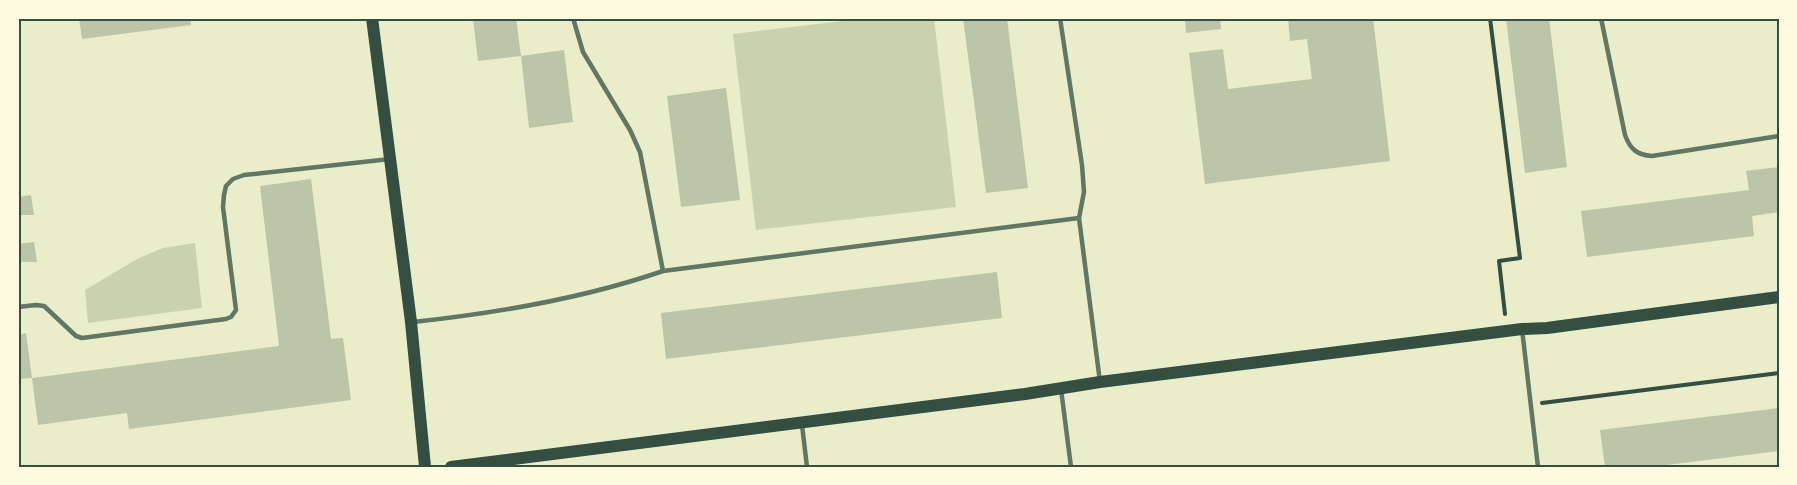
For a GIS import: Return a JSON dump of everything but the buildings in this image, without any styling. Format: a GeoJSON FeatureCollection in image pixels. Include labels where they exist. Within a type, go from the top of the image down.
{"type":"FeatureCollection","features":[{"type":"Feature","properties":{"kind":"main road"},"geometry":{"type":"LineString","coordinates":[[372,18],[411,322],[425,467]]}},
{"type":"Feature","properties":{"kind":"main road"},"geometry":{"type":"LineString","coordinates":[[450,467],[1100,382],[1546,328],[1779,297]]}},
{"type":"Feature","properties":{"kind":"lane"},"geometry":{"type":"LineString","coordinates":[[573,18],[583,52],[630,130],[640,152],[663,271]]}},
{"type":"Feature","properties":{"kind":"lane"},"geometry":{"type":"LineString","coordinates":[[1060,18],[1082,165],[1084,192],[1079,218],[1100,382]]}},
{"type":"Feature","properties":{"kind":"lane"},"geometry":{"type":"LineString","coordinates":[[1601,18],[1625,135],[1634,151],[1652,156],[1779,136]]}},
{"type":"Feature","properties":{"kind":"lane"},"geometry":{"type":"LineString","coordinates":[[18,307],[44,306],[76,336],[82,338],[226,320],[236,310],[223,207],[226,186],[233,178],[390,159]]}},
{"type":"Feature","properties":{"kind":"lane"},"geometry":{"type":"LineString","coordinates":[[411,322],[459,317],[575,297],[622,285],[663,271],[1079,218]]}},
{"type":"Feature","properties":{"kind":"lane"},"geometry":{"type":"LineString","coordinates":[[1522,330],[1538,467]]}},
{"type":"Feature","properties":{"kind":"lane"},"geometry":{"type":"LineString","coordinates":[[1060,388],[1071,467]]}},
{"type":"Feature","properties":{"kind":"lane"},"geometry":{"type":"LineString","coordinates":[[801,422],[807,467]]}},
{"type":"Feature","properties":{"kind":"path"},"geometry":{"type":"LineString","coordinates":[[1490,18],[1520,258],[1499,261],[1508,331]]}},
{"type":"Feature","properties":{"kind":"path"},"geometry":{"type":"LineString","coordinates":[[1531,405],[1779,373]]}},
{"type":"Feature","properties":{"kind":"green space"},"geometry":{"type":"Polygon","coordinates":[[[868,18],[934,18],[956,207],[756,230],[733,34],[868,18]]]}},
{"type":"Feature","properties":{"kind":"green space"},"geometry":{"type":"Polygon","coordinates":[[[195,243],[202,308],[88,323],[85,290],[137,259],[163,248],[195,243]]]}}]}
